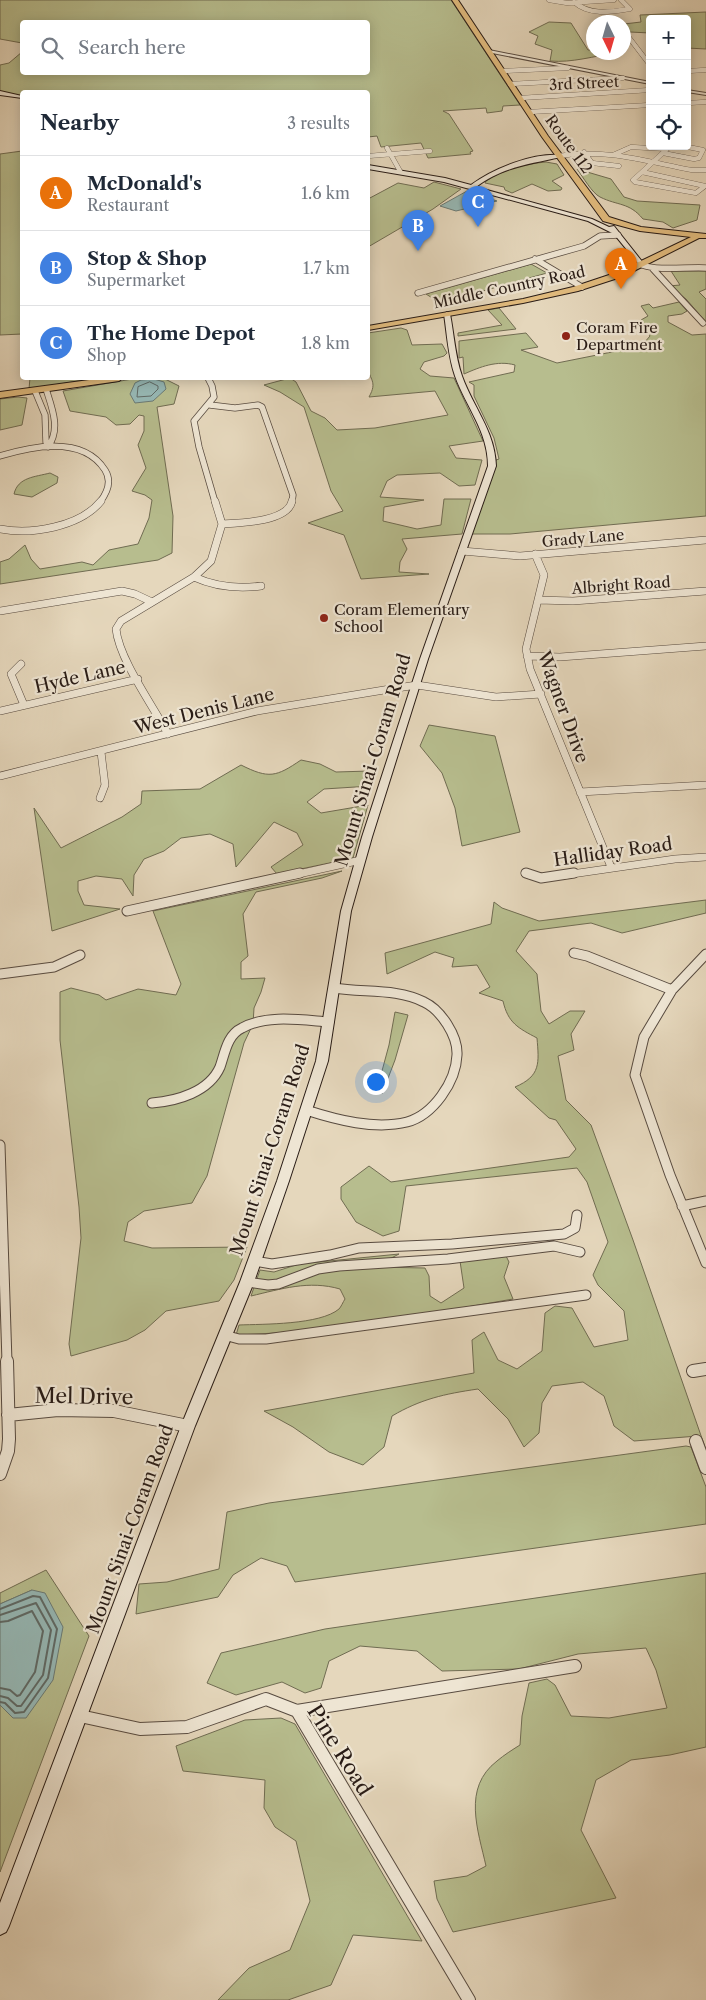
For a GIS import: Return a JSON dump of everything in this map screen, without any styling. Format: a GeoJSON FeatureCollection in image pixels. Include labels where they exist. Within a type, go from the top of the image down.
{"type":"FeatureCollection","features":[{"type":"Feature","properties":{"kind":"main road","name":"Route 112"},"geometry":{"type":"LineString","coordinates":[[455,0],[559,156],[606,219]]}},
{"type":"Feature","properties":{"kind":"main road"},"geometry":{"type":"LineString","coordinates":[[0,93],[20,97]]}},
{"type":"Feature","properties":{"kind":"main road"},"geometry":{"type":"LineString","coordinates":[[472,187],[494,172],[512,165],[559,156]]}},
{"type":"Feature","properties":{"kind":"main road"},"geometry":{"type":"LineString","coordinates":[[370,167],[400,171],[472,187],[572,215],[616,232]]}},
{"type":"Feature","properties":{"kind":"main road"},"geometry":{"type":"LineString","coordinates":[[606,219],[634,227]]}},
{"type":"Feature","properties":{"kind":"main road"},"geometry":{"type":"LineString","coordinates":[[606,219],[642,265]]}},
{"type":"Feature","properties":{"kind":"main road"},"geometry":{"type":"LineString","coordinates":[[616,232],[618,227],[634,227],[703,235]]}},
{"type":"Feature","properties":{"kind":"main road","name":"Middle Country Road"},"geometry":{"type":"LineString","coordinates":[[370,328],[522,301],[579,288],[642,265],[703,235]]}},
{"type":"Feature","properties":{"kind":"main road"},"geometry":{"type":"LineString","coordinates":[[623,273],[653,269]]}},
{"type":"Feature","properties":{"kind":"main road","name":"Mount Sinai-Coram Road"},"geometry":{"type":"LineString","coordinates":[[0,1926],[188,1426],[247,1282],[306,1110],[322,1061],[346,911],[424,659],[492,466],[493,454],[485,428],[457,373],[447,314]]}},
{"type":"Feature","properties":{"kind":"main road"},"geometry":{"type":"LineString","coordinates":[[0,395],[106,380]]}},
{"type":"Feature","properties":{"kind":"street"},"geometry":{"type":"LineString","coordinates":[[549,0],[556,2],[614,0]]}},
{"type":"Feature","properties":{"kind":"street"},"geometry":{"type":"LineString","coordinates":[[574,2],[580,9],[589,11],[630,9],[620,0]]}},
{"type":"Feature","properties":{"kind":"street"},"geometry":{"type":"LineString","coordinates":[[631,40],[646,60]]}},
{"type":"Feature","properties":{"kind":"street"},"geometry":{"type":"LineString","coordinates":[[489,50],[568,68],[646,82]]}},
{"type":"Feature","properties":{"kind":"street"},"geometry":{"type":"LineString","coordinates":[[502,71],[568,68]]}},
{"type":"Feature","properties":{"kind":"street"},"geometry":{"type":"LineString","coordinates":[[691,70],[706,70]]}},
{"type":"Feature","properties":{"kind":"street"},"geometry":{"type":"LineString","coordinates":[[510,84],[623,78]]}},
{"type":"Feature","properties":{"kind":"street","name":"3rd Street"},"geometry":{"type":"LineString","coordinates":[[520,98],[646,90]]}},
{"type":"Feature","properties":{"kind":"street"},"geometry":{"type":"LineString","coordinates":[[691,91],[706,94]]}},
{"type":"Feature","properties":{"kind":"street"},"geometry":{"type":"LineString","coordinates":[[691,103],[706,102]]}},
{"type":"Feature","properties":{"kind":"street"},"geometry":{"type":"LineString","coordinates":[[529,112],[646,105]]}},
{"type":"Feature","properties":{"kind":"street"},"geometry":{"type":"LineString","coordinates":[[611,154],[620,148],[646,146]]}},
{"type":"Feature","properties":{"kind":"street"},"geometry":{"type":"LineString","coordinates":[[387,148],[400,171]]}},
{"type":"Feature","properties":{"kind":"street"},"geometry":{"type":"LineString","coordinates":[[663,153],[694,159],[699,158],[703,150],[691,148]]}},
{"type":"Feature","properties":{"kind":"street"},"geometry":{"type":"LineString","coordinates":[[642,172],[705,186],[696,193],[632,180],[667,150]]}},
{"type":"Feature","properties":{"kind":"street"},"geometry":{"type":"LineString","coordinates":[[370,156],[430,151]]}},
{"type":"Feature","properties":{"kind":"street"},"geometry":{"type":"LineString","coordinates":[[559,156],[584,153],[611,154],[690,170],[706,170]]}},
{"type":"Feature","properties":{"kind":"street"},"geometry":{"type":"LineString","coordinates":[[584,153],[592,163],[619,166]]}},
{"type":"Feature","properties":{"kind":"street"},"geometry":{"type":"LineString","coordinates":[[678,179],[690,170]]}},
{"type":"Feature","properties":{"kind":"street"},"geometry":{"type":"LineString","coordinates":[[418,293],[584,246],[600,236],[616,232]]}},
{"type":"Feature","properties":{"kind":"street"},"geometry":{"type":"LineString","coordinates":[[535,259],[579,288]]}},
{"type":"Feature","properties":{"kind":"street"},"geometry":{"type":"LineString","coordinates":[[529,261],[579,288]]}},
{"type":"Feature","properties":{"kind":"street"},"geometry":{"type":"LineString","coordinates":[[642,265],[653,269],[678,267],[706,268]]}},
{"type":"Feature","properties":{"kind":"street"},"geometry":{"type":"LineString","coordinates":[[653,269],[661,282],[684,300],[703,323]]}},
{"type":"Feature","properties":{"kind":"street"},"geometry":{"type":"LineString","coordinates":[[168,734],[118,638],[117,626],[122,620],[194,577],[211,561],[222,524],[199,447],[194,421],[210,405],[214,396],[214,390],[209,380]]}},
{"type":"Feature","properties":{"kind":"street"},"geometry":{"type":"LineString","coordinates":[[46,389],[55,426],[53,442],[48,446]]}},
{"type":"Feature","properties":{"kind":"street"},"geometry":{"type":"LineString","coordinates":[[35,391],[45,415],[46,442],[48,446]]}},
{"type":"Feature","properties":{"kind":"street"},"geometry":{"type":"LineString","coordinates":[[210,405],[225,408],[258,405],[262,407],[294,495],[291,505],[279,514],[259,520],[222,524]]}},
{"type":"Feature","properties":{"kind":"street"},"geometry":{"type":"LineString","coordinates":[[0,456],[30,448],[48,446],[72,449],[95,460],[108,474],[109,485],[107,492],[92,509],[64,523],[30,531],[0,529]]}},
{"type":"Feature","properties":{"kind":"street","name":"Grady Lane"},"geometry":{"type":"LineString","coordinates":[[462,551],[506,556],[706,540]]}},
{"type":"Feature","properties":{"kind":"street","name":"Wagner Drive"},"geometry":{"type":"LineString","coordinates":[[535,554],[544,575],[526,649],[527,656],[611,867]]}},
{"type":"Feature","properties":{"kind":"street"},"geometry":{"type":"LineString","coordinates":[[194,577],[203,582],[231,588],[261,586]]}},
{"type":"Feature","properties":{"kind":"street"},"geometry":{"type":"LineString","coordinates":[[0,611],[122,591],[135,594],[152,602]]}},
{"type":"Feature","properties":{"kind":"street","name":"Albright Road"},"geometry":{"type":"LineString","coordinates":[[538,600],[573,601],[706,591]]}},
{"type":"Feature","properties":{"kind":"street"},"geometry":{"type":"LineString","coordinates":[[527,656],[560,658],[706,646]]}},
{"type":"Feature","properties":{"kind":"street"},"geometry":{"type":"LineString","coordinates":[[21,664],[11,674],[24,705]]}},
{"type":"Feature","properties":{"kind":"street","name":"Hyde Lane"},"geometry":{"type":"LineString","coordinates":[[0,711],[138,679]]}},
{"type":"Feature","properties":{"kind":"street","name":"West Denis Lane"},"geometry":{"type":"LineString","coordinates":[[0,776],[257,711],[417,685],[496,697],[541,694]]}},
{"type":"Feature","properties":{"kind":"street"},"geometry":{"type":"LineString","coordinates":[[100,752],[105,785],[100,798]]}},
{"type":"Feature","properties":{"kind":"street"},"geometry":{"type":"LineString","coordinates":[[580,792],[706,785]]}},
{"type":"Feature","properties":{"kind":"street","name":"Halliday Road"},"geometry":{"type":"LineString","coordinates":[[525,873],[541,878],[611,867],[706,857]]}},
{"type":"Feature","properties":{"kind":"street"},"geometry":{"type":"LineString","coordinates":[[127,911],[361,860]]}},
{"type":"Feature","properties":{"kind":"street"},"geometry":{"type":"LineString","coordinates":[[574,953],[587,956],[672,990]]}},
{"type":"Feature","properties":{"kind":"street"},"geometry":{"type":"LineString","coordinates":[[706,954],[672,990],[644,1037],[635,1075],[682,1206],[706,1263]]}},
{"type":"Feature","properties":{"kind":"street"},"geometry":{"type":"LineString","coordinates":[[0,974],[54,967],[80,955]]}},
{"type":"Feature","properties":{"kind":"street"},"geometry":{"type":"LineString","coordinates":[[306,1110],[327,1117],[371,1124],[408,1122],[433,1107],[450,1080],[457,1054],[440,1014],[425,1002],[406,996],[353,992],[334,988]]}},
{"type":"Feature","properties":{"kind":"street"},"geometry":{"type":"LineString","coordinates":[[152,1103],[167,1102],[192,1094],[215,1076],[232,1035],[242,1027],[259,1022],[285,1020],[328,1022]]}},
{"type":"Feature","properties":{"kind":"street"},"geometry":{"type":"LineString","coordinates":[[0,1146],[2,1321],[8,1415],[8,1451],[0,1474]]}},
{"type":"Feature","properties":{"kind":"street"},"geometry":{"type":"LineString","coordinates":[[682,1206],[706,1201]]}},
{"type":"Feature","properties":{"kind":"street"},"geometry":{"type":"LineString","coordinates":[[254,1261],[272,1264],[330,1255],[359,1248],[452,1244],[564,1234],[575,1228],[577,1215]]}},
{"type":"Feature","properties":{"kind":"street"},"geometry":{"type":"LineString","coordinates":[[247,1282],[281,1283],[318,1269],[339,1266],[448,1259],[554,1246],[580,1252]]}},
{"type":"Feature","properties":{"kind":"street"},"geometry":{"type":"LineString","coordinates":[[224,1335],[239,1339],[266,1339],[586,1295]]}},
{"type":"Feature","properties":{"kind":"street"},"geometry":{"type":"LineString","coordinates":[[693,1371],[706,1369]]}},
{"type":"Feature","properties":{"kind":"street","name":"Mel Drive"},"geometry":{"type":"LineString","coordinates":[[8,1415],[58,1410],[114,1411],[188,1426]]}},
{"type":"Feature","properties":{"kind":"street"},"geometry":{"type":"LineString","coordinates":[[696,1441],[706,1468]]}},
{"type":"Feature","properties":{"kind":"street"},"geometry":{"type":"LineString","coordinates":[[298,1711],[575,1666]]}},
{"type":"Feature","properties":{"kind":"street","name":"Pine Road"},"geometry":{"type":"LineString","coordinates":[[80,1716],[140,1729],[187,1726],[266,1699],[298,1711],[469,2000]]}},
{"type":"Feature","properties":{"kind":"green space"},"geometry":{"type":"Polygon","coordinates":[[[0,0],[451,0],[520,105],[503,106],[502,111],[487,113],[486,108],[443,111],[449,114],[473,151],[470,152],[471,154],[428,158],[421,143],[381,147],[377,136],[370,137],[370,90],[20,90],[20,96],[0,93],[0,65],[9,63],[20,54],[20,75],[370,75],[370,20],[20,20],[20,43],[0,39],[0,0]]]}},
{"type":"Feature","properties":{"kind":"green space"},"geometry":{"type":"Polygon","coordinates":[[[706,12],[706,49],[691,48],[691,15],[646,15],[646,33],[631,32],[631,23],[641,22],[640,15],[706,12]]]}},
{"type":"Feature","properties":{"kind":"green space"},"geometry":{"type":"Polygon","coordinates":[[[549,22],[571,23],[586,47],[586,58],[550,61],[552,50],[535,44],[538,36],[529,32],[549,22]]]}},
{"type":"Feature","properties":{"kind":"green space"},"geometry":{"type":"Polygon","coordinates":[[[20,151],[20,334],[0,335],[0,154],[20,151]]]}},
{"type":"Feature","properties":{"kind":"green space"},"geometry":{"type":"Polygon","coordinates":[[[546,162],[557,164],[564,175],[552,181],[562,188],[561,190],[548,191],[532,184],[512,193],[505,190],[504,187],[485,183],[508,170],[546,162]]]}},
{"type":"Feature","properties":{"kind":"green space"},"geometry":{"type":"Polygon","coordinates":[[[577,169],[611,179],[624,197],[637,201],[700,205],[697,220],[673,228],[663,222],[643,219],[628,207],[597,195],[577,169]]]}},
{"type":"Feature","properties":{"kind":"green space"},"geometry":{"type":"Polygon","coordinates":[[[434,182],[461,189],[433,209],[370,246],[370,198],[398,183],[424,188],[434,182]]]}},
{"type":"Feature","properties":{"kind":"green space"},"geometry":{"type":"Polygon","coordinates":[[[531,264],[547,273],[440,303],[426,294],[531,264]]]}},
{"type":"Feature","properties":{"kind":"green space"},"geometry":{"type":"Polygon","coordinates":[[[671,271],[706,271],[706,289],[699,292],[706,299],[706,322],[686,299],[669,286],[680,285],[671,271]]]}},
{"type":"Feature","properties":{"kind":"green space"},"geometry":{"type":"Polygon","coordinates":[[[679,302],[687,311],[682,314],[668,316],[668,322],[692,335],[706,334],[706,516],[510,534],[471,534],[496,460],[499,459],[494,438],[474,396],[474,385],[469,382],[514,372],[515,365],[495,364],[464,374],[463,357],[459,358],[459,341],[526,333],[538,347],[521,350],[557,363],[612,352],[644,343],[650,336],[641,320],[648,316],[641,306],[649,304],[653,308],[679,302]]]}},
{"type":"Feature","properties":{"kind":"green space"},"geometry":{"type":"Polygon","coordinates":[[[499,308],[516,329],[458,336],[458,333],[502,325],[488,310],[499,308]]]}},
{"type":"Feature","properties":{"kind":"green space"},"geometry":{"type":"Polygon","coordinates":[[[401,328],[407,330],[412,345],[442,344],[447,353],[444,356],[424,362],[420,369],[430,376],[454,378],[483,441],[449,446],[456,458],[482,460],[475,485],[459,486],[440,473],[397,475],[387,481],[380,497],[424,500],[384,507],[383,521],[417,529],[441,525],[444,499],[471,499],[462,534],[402,539],[407,549],[400,562],[399,572],[429,574],[361,579],[344,535],[308,523],[343,511],[331,491],[304,407],[280,392],[264,385],[283,380],[293,380],[296,382],[311,411],[325,418],[337,430],[375,428],[448,415],[435,391],[369,397],[373,387],[370,374],[370,333],[401,328]]]}},
{"type":"Feature","properties":{"kind":"green space"},"geometry":{"type":"Polygon","coordinates":[[[30,380],[85,380],[29,389],[30,380]]]}},
{"type":"Feature","properties":{"kind":"green space"},"geometry":{"type":"Polygon","coordinates":[[[126,380],[167,380],[179,386],[174,404],[157,407],[173,516],[172,553],[158,560],[0,584],[0,562],[9,559],[25,545],[31,559],[40,569],[82,562],[93,565],[109,550],[138,544],[149,518],[152,500],[145,495],[132,491],[146,468],[138,445],[144,431],[144,416],[139,415],[130,424],[116,425],[106,417],[70,411],[63,391],[126,380]]]}},
{"type":"Feature","properties":{"kind":"green space"},"geometry":{"type":"Polygon","coordinates":[[[27,398],[22,425],[0,430],[0,399],[27,398]]]}},
{"type":"Feature","properties":{"kind":"green space"},"geometry":{"type":"Polygon","coordinates":[[[50,473],[58,477],[57,483],[32,497],[14,494],[16,488],[23,481],[50,473]]]}},
{"type":"Feature","properties":{"kind":"green space"},"geometry":{"type":"Polygon","coordinates":[[[429,725],[495,736],[520,832],[462,846],[455,808],[442,773],[420,746],[429,725]]]}},
{"type":"Feature","properties":{"kind":"green space"},"geometry":{"type":"Polygon","coordinates":[[[301,760],[320,764],[336,772],[370,771],[371,786],[324,789],[307,802],[321,813],[368,805],[353,858],[277,874],[271,867],[303,845],[297,833],[274,822],[236,867],[233,844],[210,834],[181,838],[164,851],[144,859],[134,875],[133,896],[122,879],[96,876],[78,881],[78,891],[84,905],[120,909],[52,931],[34,808],[61,848],[122,817],[141,804],[142,791],[200,789],[241,765],[259,773],[272,774],[285,770],[301,760]]]}},
{"type":"Feature","properties":{"kind":"green space"},"geometry":{"type":"Polygon","coordinates":[[[342,871],[322,878],[256,892],[243,914],[248,956],[241,962],[241,979],[265,978],[254,1008],[253,1024],[244,1043],[207,1176],[192,1203],[144,1211],[128,1222],[124,1241],[152,1248],[247,1247],[234,1280],[219,1301],[166,1311],[145,1330],[127,1340],[71,1356],[69,1344],[81,1238],[60,1040],[60,992],[71,988],[99,995],[106,1000],[138,989],[176,995],[181,984],[153,911],[342,871]]]}},
{"type":"Feature","properties":{"kind":"green space"},"geometry":{"type":"Polygon","coordinates":[[[706,900],[706,913],[622,933],[591,923],[529,931],[516,951],[537,974],[541,1011],[549,1024],[570,1011],[585,1011],[571,1034],[574,1050],[558,1056],[566,1100],[591,1125],[706,1450],[704,1450],[698,1436],[634,1441],[614,1426],[604,1396],[583,1382],[552,1386],[542,1403],[539,1433],[524,1447],[508,1419],[478,1389],[433,1398],[413,1405],[392,1416],[384,1447],[363,1465],[329,1452],[293,1427],[264,1411],[474,1373],[472,1340],[484,1332],[498,1360],[517,1369],[542,1351],[545,1313],[555,1306],[572,1308],[594,1347],[628,1340],[624,1311],[598,1285],[593,1275],[608,1242],[587,1182],[577,1168],[406,1186],[399,1231],[383,1236],[356,1222],[341,1199],[341,1187],[369,1166],[391,1182],[569,1157],[576,1149],[556,1120],[549,1118],[515,1087],[530,1078],[534,1073],[538,1062],[537,1038],[524,1031],[511,1020],[503,1001],[479,993],[490,987],[477,965],[452,967],[454,958],[435,952],[387,974],[385,953],[491,924],[494,902],[502,908],[539,921],[706,900]]]}},
{"type":"Feature","properties":{"kind":"green space"},"geometry":{"type":"Polygon","coordinates":[[[395,1012],[408,1015],[395,1060],[382,1094],[379,1082],[389,1045],[395,1012]]]}},
{"type":"Feature","properties":{"kind":"green space"},"geometry":{"type":"Polygon","coordinates":[[[399,1254],[374,1267],[425,1268],[429,1276],[430,1296],[441,1303],[464,1288],[460,1261],[506,1256],[509,1262],[504,1277],[513,1299],[340,1327],[236,1335],[239,1325],[291,1323],[319,1318],[339,1309],[345,1299],[340,1289],[317,1285],[295,1286],[251,1296],[260,1270],[274,1272],[299,1264],[399,1254]]]}},
{"type":"Feature","properties":{"kind":"green space"},"geometry":{"type":"Polygon","coordinates":[[[686,1446],[691,1447],[706,1487],[706,1524],[295,1582],[287,1566],[261,1558],[233,1575],[218,1597],[136,1614],[139,1584],[167,1582],[219,1569],[227,1512],[269,1503],[686,1446]]]}},
{"type":"Feature","properties":{"kind":"green space"},"geometry":{"type":"Polygon","coordinates":[[[46,1570],[89,1636],[0,1872],[0,1705],[13,1718],[32,1590],[0,1604],[0,1593],[46,1570]]]}},
{"type":"Feature","properties":{"kind":"green space"},"geometry":{"type":"Polygon","coordinates":[[[706,1573],[706,1747],[670,1755],[631,1760],[596,1780],[581,1830],[616,1898],[453,1932],[437,1899],[434,1881],[467,1876],[486,1866],[475,1810],[479,1784],[486,1772],[520,1745],[522,1716],[529,1683],[547,1679],[555,1685],[571,1716],[609,1718],[667,1708],[656,1670],[646,1648],[578,1654],[519,1669],[442,1671],[417,1651],[360,1646],[329,1661],[321,1688],[305,1693],[282,1682],[236,1695],[207,1683],[221,1653],[325,1629],[706,1573]]]}},
{"type":"Feature","properties":{"kind":"green space"},"geometry":{"type":"Polygon","coordinates":[[[281,1718],[295,1724],[422,1941],[353,1935],[331,1985],[288,2000],[218,2000],[249,1968],[290,1950],[310,1901],[296,1841],[275,1827],[264,1808],[265,1780],[183,1771],[176,1746],[245,1720],[281,1718]]]}},
{"type":"Feature","properties":{"kind":"water"},"geometry":{"type":"Polygon","coordinates":[[[467,191],[497,201],[456,211],[440,206],[467,191]]]}},
{"type":"Feature","properties":{"kind":"water"},"geometry":{"type":"Polygon","coordinates":[[[141,380],[157,380],[164,382],[166,389],[153,401],[135,403],[130,394],[135,383],[141,380]]]}},
{"type":"Feature","properties":{"kind":"water"},"geometry":{"type":"Polygon","coordinates":[[[32,1590],[45,1593],[63,1627],[53,1680],[26,1718],[13,1718],[0,1705],[0,1604],[32,1590]]]}},
{"type":"Feature","properties":{"kind":"place","name":"The Home Depot"},"geometry":{"type":"Point","coordinates":[478,227]}},
{"type":"Feature","properties":{"kind":"place","name":"Stop & Shop"},"geometry":{"type":"Point","coordinates":[418,251]}},
{"type":"Feature","properties":{"kind":"place","name":"McDonald's"},"geometry":{"type":"Point","coordinates":[621,289]}},
{"type":"Feature","properties":{"kind":"place","name":"Coram Fire Department"},"geometry":{"type":"Point","coordinates":[566,336]}},
{"type":"Feature","properties":{"kind":"place","name":"Coram Elementary School"},"geometry":{"type":"Point","coordinates":[324,618]}}]}
